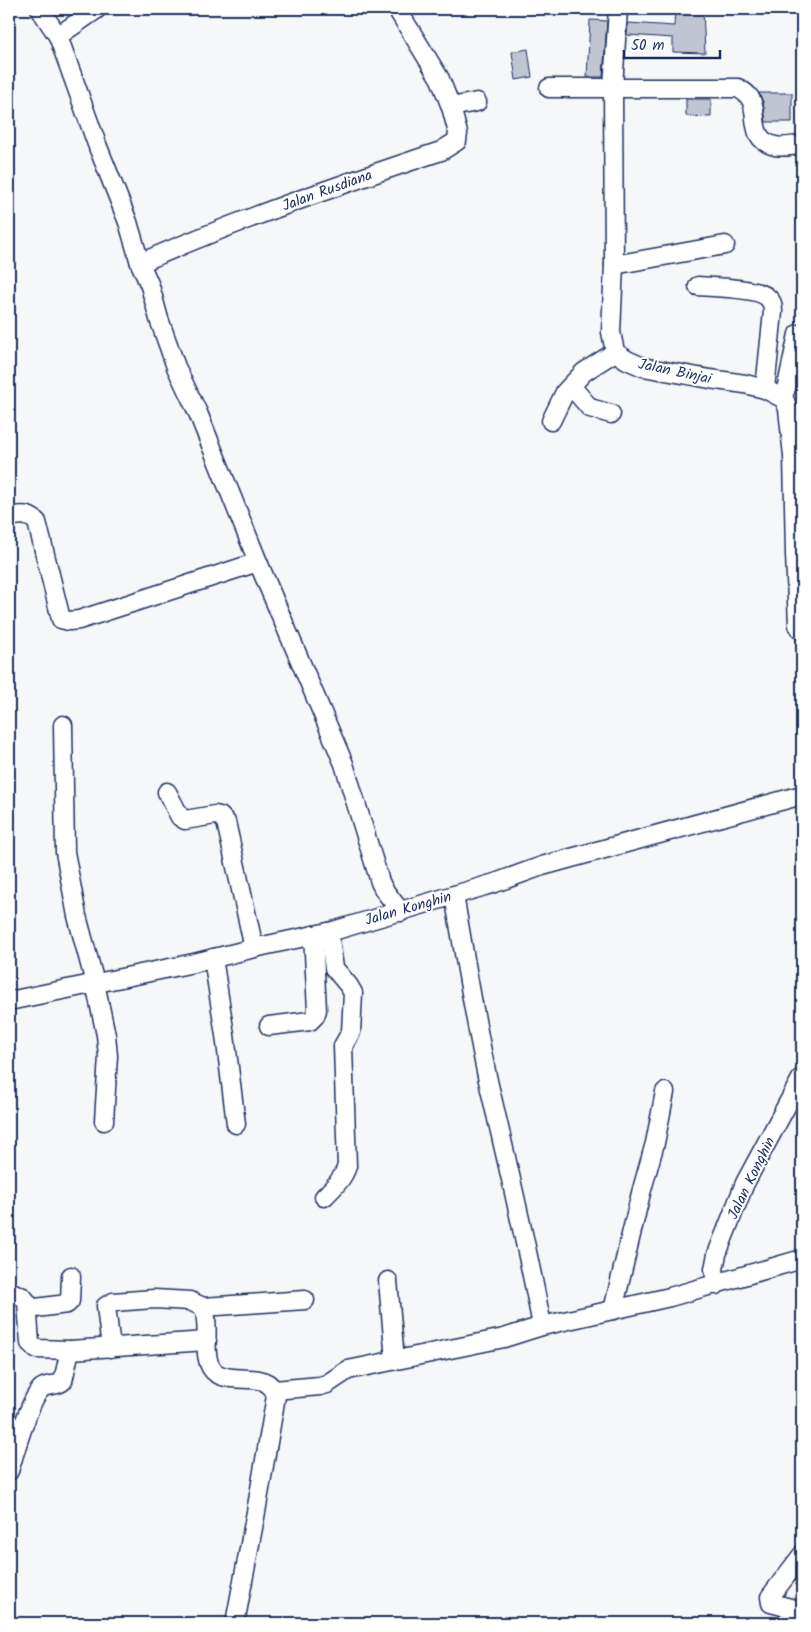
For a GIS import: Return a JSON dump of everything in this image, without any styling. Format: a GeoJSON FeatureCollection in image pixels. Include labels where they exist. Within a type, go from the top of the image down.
{"type":"FeatureCollection","features":[{"type":"Feature","properties":{"kind":"street"},"geometry":{"type":"LineString","coordinates":[[40,9],[58,36],[98,147],[128,222],[140,264],[150,286],[159,319],[176,367],[198,413],[258,562],[344,764],[380,882],[401,912]]}},
{"type":"Feature","properties":{"kind":"street"},"geometry":{"type":"LineString","coordinates":[[58,36],[97,9]]}},
{"type":"Feature","properties":{"kind":"street"},"geometry":{"type":"LineString","coordinates":[[396,9],[440,79],[450,107],[477,102]]}},
{"type":"Feature","properties":{"kind":"street"},"geometry":{"type":"LineString","coordinates":[[551,421],[565,392],[584,372],[615,352],[611,332],[614,265],[612,87],[618,9]]}},
{"type":"Feature","properties":{"kind":"street"},"geometry":{"type":"LineString","coordinates":[[549,88],[738,88],[751,99],[754,123],[760,136],[774,146],[802,144]]}},
{"type":"Feature","properties":{"kind":"street","name":"Jalan Rusdiana"},"geometry":{"type":"LineString","coordinates":[[140,264],[228,226],[441,151],[457,141],[458,134],[450,107]]}},
{"type":"Feature","properties":{"kind":"street"},"geometry":{"type":"LineString","coordinates":[[614,265],[724,245]]}},
{"type":"Feature","properties":{"kind":"street"},"geometry":{"type":"LineString","coordinates":[[698,286],[755,291],[769,298],[773,312],[765,389]]}},
{"type":"Feature","properties":{"kind":"street"},"geometry":{"type":"LineString","coordinates":[[798,334],[787,386],[791,405],[793,456],[798,479],[796,605],[798,626],[802,631]]}},
{"type":"Feature","properties":{"kind":"street","name":"Jalan Binjai"},"geometry":{"type":"LineString","coordinates":[[615,352],[627,360],[644,367],[765,389],[791,405]]}},
{"type":"Feature","properties":{"kind":"street"},"geometry":{"type":"LineString","coordinates":[[571,386],[590,408],[611,414]]}},
{"type":"Feature","properties":{"kind":"street"},"geometry":{"type":"LineString","coordinates":[[9,517],[20,515],[31,517],[37,522],[61,619],[69,621],[79,620],[258,562]]}},
{"type":"Feature","properties":{"kind":"street"},"geometry":{"type":"LineString","coordinates":[[63,725],[65,852],[78,916],[95,983],[108,1056],[104,1121]]}},
{"type":"Feature","properties":{"kind":"street"},"geometry":{"type":"LineString","coordinates":[[167,792],[180,817],[185,820],[215,815],[220,816],[226,822],[254,948]]}},
{"type":"Feature","properties":{"kind":"street","name":"Jalan Konghin"},"geometry":{"type":"LineString","coordinates":[[9,1002],[321,934],[366,920],[401,912],[542,866],[802,795]]}},
{"type":"Feature","properties":{"kind":"street"},"geometry":{"type":"LineString","coordinates":[[454,895],[468,980],[489,1084],[532,1273],[542,1326]]}},
{"type":"Feature","properties":{"kind":"street"},"geometry":{"type":"LineString","coordinates":[[269,1026],[310,1021],[315,1016],[317,1010],[321,934]]}},
{"type":"Feature","properties":{"kind":"street"},"geometry":{"type":"LineString","coordinates":[[321,934],[334,968],[353,993],[351,1032],[343,1046],[347,1166],[338,1183],[324,1197]]}},
{"type":"Feature","properties":{"kind":"street"},"geometry":{"type":"LineString","coordinates":[[213,958],[236,1124]]}},
{"type":"Feature","properties":{"kind":"street","name":"Jalan Konghin"},"geometry":{"type":"LineString","coordinates":[[716,1284],[714,1269],[716,1254],[745,1183],[802,1077]]}},
{"type":"Feature","properties":{"kind":"street"},"geometry":{"type":"LineString","coordinates":[[613,1310],[655,1143],[665,1092]]}},
{"type":"Feature","properties":{"kind":"street"},"geometry":{"type":"LineString","coordinates":[[274,1390],[320,1386],[327,1384],[348,1370],[504,1338],[542,1326],[716,1284],[802,1259]]}},
{"type":"Feature","properties":{"kind":"street"},"geometry":{"type":"LineString","coordinates":[[28,1309],[67,1304],[70,1301],[71,1276]]}},
{"type":"Feature","properties":{"kind":"street"},"geometry":{"type":"LineString","coordinates":[[388,1281],[395,1360]]}},
{"type":"Feature","properties":{"kind":"street"},"geometry":{"type":"LineString","coordinates":[[9,1291],[23,1297],[27,1302],[30,1343],[36,1349],[70,1350],[207,1341]]}},
{"type":"Feature","properties":{"kind":"street"},"geometry":{"type":"LineString","coordinates":[[111,1348],[106,1306],[109,1303],[154,1299],[183,1300],[196,1303],[203,1307],[206,1312],[210,1367],[217,1374],[260,1380],[270,1384],[274,1390],[276,1396],[235,1623]]}},
{"type":"Feature","properties":{"kind":"street"},"geometry":{"type":"LineString","coordinates":[[203,1307],[305,1300]]}},
{"type":"Feature","properties":{"kind":"street"},"geometry":{"type":"LineString","coordinates":[[9,1471],[38,1391],[46,1386],[56,1385],[63,1381],[70,1350]]}},
{"type":"Feature","properties":{"kind":"street"},"geometry":{"type":"LineString","coordinates":[[802,1556],[770,1597],[771,1603],[802,1611]]}},
{"type":"Feature","properties":{"kind":"building"},"geometry":{"type":"Polygon","coordinates":[[[675,9],[703,9],[705,53],[673,52],[673,38],[627,35],[628,23],[674,26],[675,9]]]}},
{"type":"Feature","properties":{"kind":"building"},"geometry":{"type":"Polygon","coordinates":[[[590,20],[607,21],[603,77],[587,77],[590,20]]]}},
{"type":"Feature","properties":{"kind":"building"},"geometry":{"type":"Polygon","coordinates":[[[528,49],[532,77],[516,80],[512,52],[528,49]]]}},
{"type":"Feature","properties":{"kind":"building"},"geometry":{"type":"Polygon","coordinates":[[[759,93],[792,93],[792,122],[766,122],[763,102],[759,93]]]}},
{"type":"Feature","properties":{"kind":"building"},"geometry":{"type":"Polygon","coordinates":[[[686,99],[711,99],[711,117],[686,116],[686,99]]]}}]}
